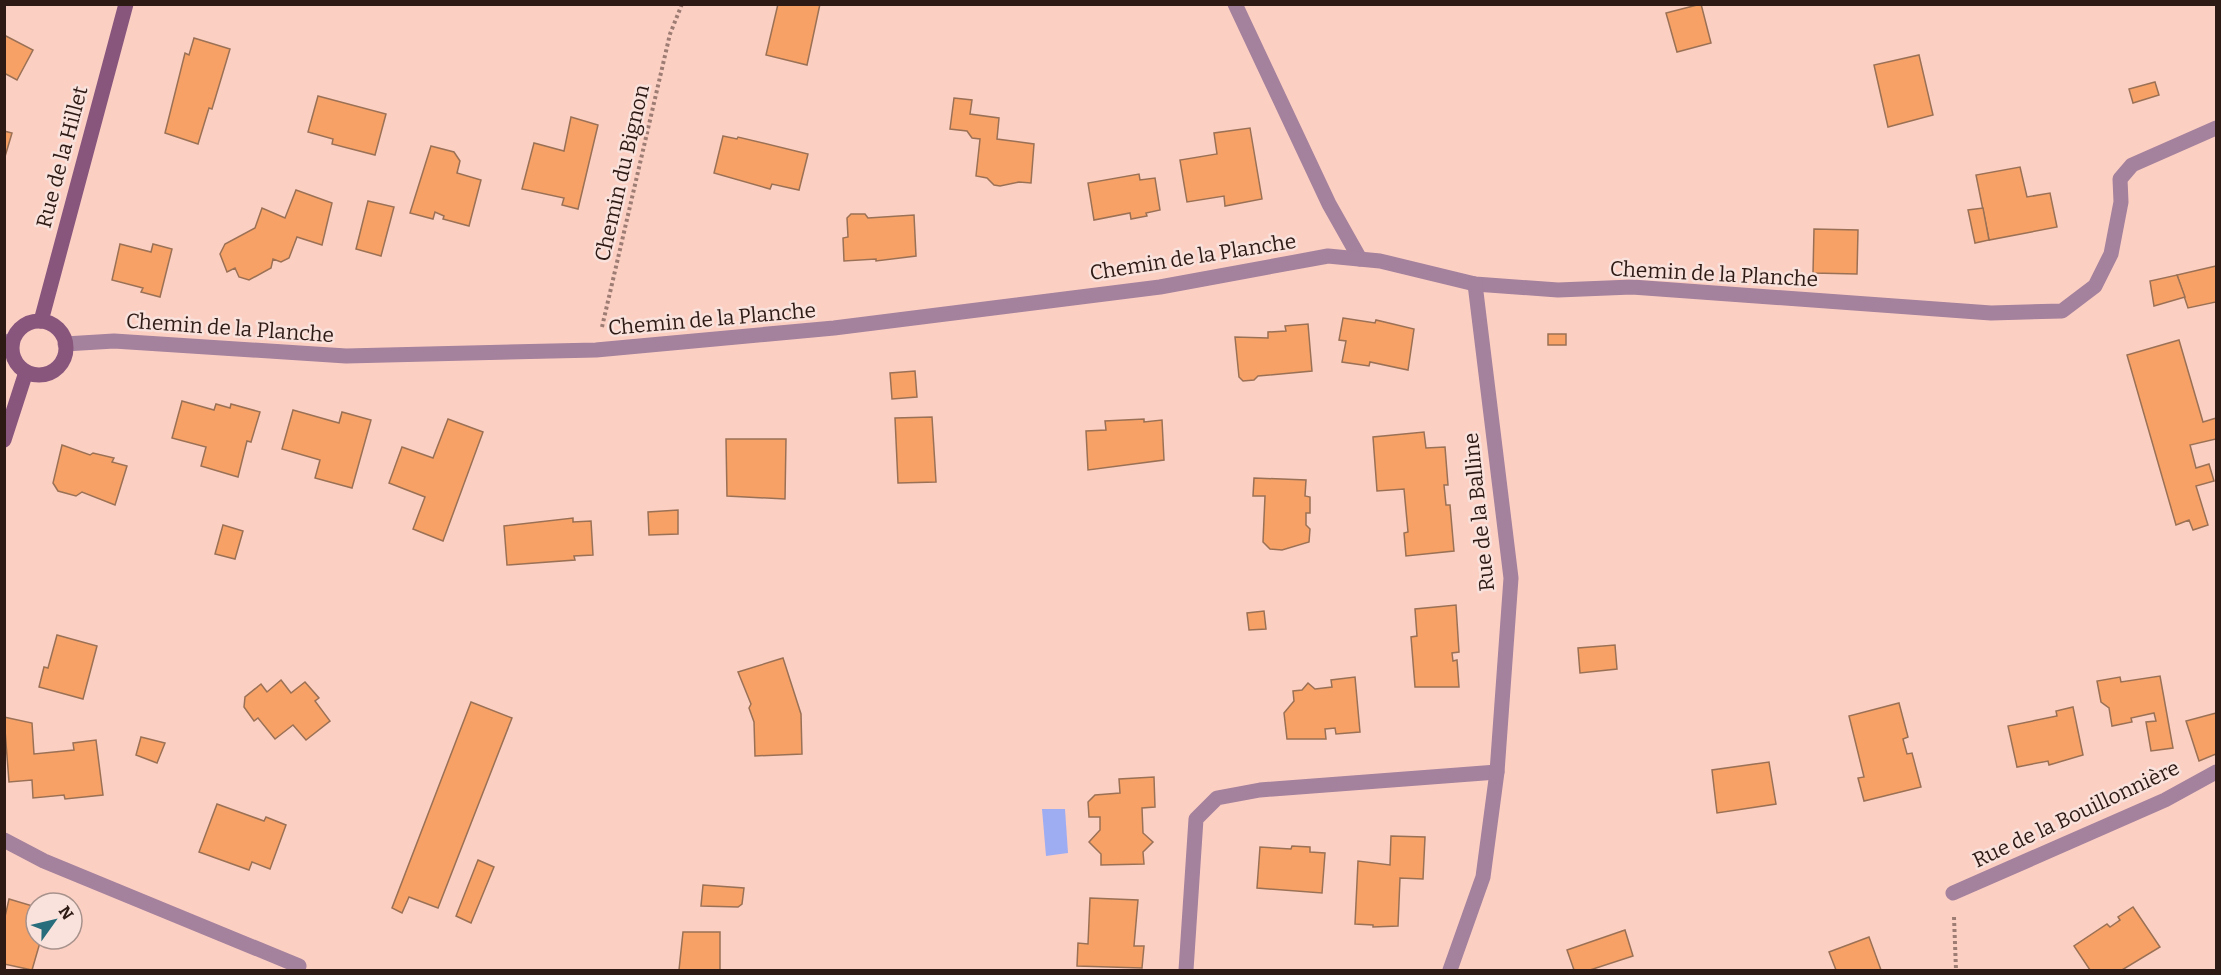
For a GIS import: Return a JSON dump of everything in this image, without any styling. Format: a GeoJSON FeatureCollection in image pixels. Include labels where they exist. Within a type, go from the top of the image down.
{"type":"FeatureCollection","features":[{"type":"Feature","properties":{"kind":"street","name":"Rue de la Hillet"},"geometry":{"type":"LineString","coordinates":[[41,321],[126,4]]}},
{"type":"Feature","properties":{"kind":"street"},"geometry":{"type":"LineString","coordinates":[[1236,4],[1329,204],[1360,259]]}},
{"type":"Feature","properties":{"kind":"street","name":"Chemin de la Planche"},"geometry":{"type":"LineString","coordinates":[[65,344],[114,341],[346,356],[596,350],[834,328],[1149,288],[1328,256],[1380,261],[1475,284],[1558,290],[1632,287],[1991,313],[2062,311],[2095,286],[2111,254],[2121,202],[2120,179],[2132,165],[2217,128]]}},
{"type":"Feature","properties":{"kind":"street","name":"Rue de la Balline"},"geometry":{"type":"LineString","coordinates":[[1450,970],[1483,876],[1497,772],[1511,578],[1475,284]]}},
{"type":"Feature","properties":{"kind":"street"},"geometry":{"type":"LineString","coordinates":[[41,321],[57,328],[65,344],[65,354],[54,370],[36,375],[26,372],[15,360],[8,342],[22,327],[41,321]]}},
{"type":"Feature","properties":{"kind":"street"},"geometry":{"type":"LineString","coordinates":[[4,440],[26,372]]}},
{"type":"Feature","properties":{"kind":"street"},"geometry":{"type":"LineString","coordinates":[[1186,970],[1196,819],[1217,798],[1260,790],[1497,772]]}},
{"type":"Feature","properties":{"kind":"street","name":"Rue de la Bouillonnière"},"geometry":{"type":"LineString","coordinates":[[1953,893],[2165,800],[2217,772]]}},
{"type":"Feature","properties":{"kind":"street"},"geometry":{"type":"LineString","coordinates":[[4,840],[44,861],[299,966]]}},
{"type":"Feature","properties":{"kind":"path","name":"Chemin du Bignon"},"geometry":{"type":"LineString","coordinates":[[596,350],[670,34],[682,4]]}},
{"type":"Feature","properties":{"kind":"path"},"geometry":{"type":"LineString","coordinates":[[1953,893],[1956,970]]}},
{"type":"Feature","properties":{"kind":"water"},"geometry":{"type":"Polygon","coordinates":[[[1042,809],[1065,809],[1068,853],[1046,856],[1042,809]]]}},
{"type":"Feature","properties":{"kind":"building"},"geometry":{"type":"Polygon","coordinates":[[[778,4],[820,4],[807,65],[766,55],[778,4]]]}},
{"type":"Feature","properties":{"kind":"building"},"geometry":{"type":"Polygon","coordinates":[[[1701,4],[1711,43],[1677,52],[1666,13],[1701,4]]]}},
{"type":"Feature","properties":{"kind":"building"},"geometry":{"type":"Polygon","coordinates":[[[4,35],[33,50],[17,80],[4,73],[4,35]]]}},
{"type":"Feature","properties":{"kind":"building"},"geometry":{"type":"Polygon","coordinates":[[[194,38],[230,49],[212,109],[209,108],[198,144],[165,133],[185,53],[189,55],[194,38]]]}},
{"type":"Feature","properties":{"kind":"building"},"geometry":{"type":"Polygon","coordinates":[[[1919,55],[1933,115],[1888,127],[1874,65],[1919,55]]]}},
{"type":"Feature","properties":{"kind":"building"},"geometry":{"type":"Polygon","coordinates":[[[2155,82],[2159,95],[2133,103],[2129,89],[2155,82]]]}},
{"type":"Feature","properties":{"kind":"building"},"geometry":{"type":"Polygon","coordinates":[[[318,96],[386,114],[375,155],[332,144],[333,139],[308,132],[318,96]]]}},
{"type":"Feature","properties":{"kind":"building"},"geometry":{"type":"Polygon","coordinates":[[[954,98],[972,100],[970,114],[999,118],[997,139],[1034,144],[1031,183],[1019,182],[1000,186],[994,185],[987,178],[976,176],[980,139],[972,138],[967,131],[950,129],[954,98]]]}},
{"type":"Feature","properties":{"kind":"building"},"geometry":{"type":"Polygon","coordinates":[[[571,117],[598,125],[578,209],[562,205],[564,198],[522,189],[534,143],[564,151],[571,117]]]}},
{"type":"Feature","properties":{"kind":"building"},"geometry":{"type":"Polygon","coordinates":[[[1250,128],[1262,199],[1225,206],[1224,196],[1187,202],[1180,160],[1217,154],[1214,133],[1250,128]]]}},
{"type":"Feature","properties":{"kind":"building"},"geometry":{"type":"Polygon","coordinates":[[[4,131],[12,133],[4,160],[4,131]]]}},
{"type":"Feature","properties":{"kind":"building"},"geometry":{"type":"Polygon","coordinates":[[[723,136],[737,139],[738,137],[808,154],[799,190],[772,184],[770,189],[714,173],[723,136]]]}},
{"type":"Feature","properties":{"kind":"building"},"geometry":{"type":"Polygon","coordinates":[[[431,146],[454,152],[460,161],[457,173],[481,180],[469,226],[443,219],[444,216],[435,212],[433,219],[410,213],[431,146]]]}},
{"type":"Feature","properties":{"kind":"building"},"geometry":{"type":"Polygon","coordinates":[[[2020,167],[2027,197],[2050,193],[2057,227],[1989,240],[1976,175],[2020,167]]]}},
{"type":"Feature","properties":{"kind":"building"},"geometry":{"type":"Polygon","coordinates":[[[1139,174],[1140,180],[1155,178],[1160,210],[1146,213],[1147,216],[1131,219],[1130,213],[1094,220],[1088,183],[1139,174]]]}},
{"type":"Feature","properties":{"kind":"building"},"geometry":{"type":"Polygon","coordinates":[[[296,190],[332,203],[322,245],[297,237],[289,258],[281,262],[273,259],[271,268],[249,280],[239,277],[235,268],[227,272],[220,254],[225,244],[255,228],[262,208],[285,218],[296,190]]]}},
{"type":"Feature","properties":{"kind":"building"},"geometry":{"type":"Polygon","coordinates":[[[368,201],[394,207],[381,256],[356,249],[368,201]]]}},
{"type":"Feature","properties":{"kind":"building"},"geometry":{"type":"Polygon","coordinates":[[[1983,208],[1989,240],[1975,243],[1968,210],[1983,208]]]}},
{"type":"Feature","properties":{"kind":"building"},"geometry":{"type":"Polygon","coordinates":[[[851,214],[865,214],[868,218],[914,215],[916,256],[876,261],[876,259],[844,261],[843,238],[848,237],[847,218],[851,214]]]}},
{"type":"Feature","properties":{"kind":"building"},"geometry":{"type":"Polygon","coordinates":[[[1814,229],[1858,230],[1857,274],[1813,273],[1814,229]]]}},
{"type":"Feature","properties":{"kind":"building"},"geometry":{"type":"Polygon","coordinates":[[[120,244],[151,252],[153,244],[172,249],[160,297],[141,292],[143,288],[112,280],[120,244]]]}},
{"type":"Feature","properties":{"kind":"building"},"geometry":{"type":"Polygon","coordinates":[[[2216,266],[2216,302],[2188,308],[2177,275],[2216,266]]]}},
{"type":"Feature","properties":{"kind":"building"},"geometry":{"type":"Polygon","coordinates":[[[2177,275],[2185,297],[2154,306],[2150,281],[2177,275]]]}},
{"type":"Feature","properties":{"kind":"building"},"geometry":{"type":"Polygon","coordinates":[[[1343,318],[1375,323],[1376,320],[1414,329],[1408,370],[1370,362],[1369,366],[1342,362],[1346,341],[1339,340],[1343,318]]]}},
{"type":"Feature","properties":{"kind":"building"},"geometry":{"type":"Polygon","coordinates":[[[1308,324],[1312,371],[1258,376],[1254,380],[1243,381],[1239,377],[1235,337],[1268,338],[1268,332],[1286,331],[1285,326],[1308,324]]]}},
{"type":"Feature","properties":{"kind":"building"},"geometry":{"type":"Polygon","coordinates":[[[1548,334],[1566,334],[1566,345],[1548,345],[1548,334]]]}},
{"type":"Feature","properties":{"kind":"building"},"geometry":{"type":"Polygon","coordinates":[[[2179,340],[2203,422],[2216,418],[2216,439],[2190,445],[2196,468],[2209,464],[2214,481],[2196,486],[2208,525],[2193,530],[2189,520],[2176,525],[2127,355],[2179,340]]]}},
{"type":"Feature","properties":{"kind":"building"},"geometry":{"type":"Polygon","coordinates":[[[915,371],[917,397],[892,399],[890,373],[915,371]]]}},
{"type":"Feature","properties":{"kind":"building"},"geometry":{"type":"Polygon","coordinates":[[[182,401],[214,410],[216,404],[230,408],[231,404],[260,412],[251,442],[247,441],[238,477],[201,466],[206,447],[172,438],[182,401]]]}},
{"type":"Feature","properties":{"kind":"building"},"geometry":{"type":"Polygon","coordinates":[[[293,410],[339,423],[342,412],[371,420],[352,488],[315,478],[320,460],[282,449],[293,410]]]}},
{"type":"Feature","properties":{"kind":"building"},"geometry":{"type":"Polygon","coordinates":[[[932,417],[936,482],[898,483],[895,418],[932,417]]]}},
{"type":"Feature","properties":{"kind":"building"},"geometry":{"type":"Polygon","coordinates":[[[448,419],[483,432],[443,541],[413,529],[425,497],[389,483],[402,447],[433,458],[448,419]]]}},
{"type":"Feature","properties":{"kind":"building"},"geometry":{"type":"Polygon","coordinates":[[[1144,419],[1144,422],[1162,420],[1164,460],[1088,470],[1086,431],[1106,430],[1105,421],[1144,419]]]}},
{"type":"Feature","properties":{"kind":"building"},"geometry":{"type":"Polygon","coordinates":[[[1424,432],[1426,448],[1445,447],[1448,485],[1444,485],[1446,505],[1450,505],[1454,551],[1406,556],[1404,533],[1408,532],[1404,489],[1377,491],[1373,437],[1424,432]]]}},
{"type":"Feature","properties":{"kind":"building"},"geometry":{"type":"Polygon","coordinates":[[[726,439],[786,439],[785,499],[727,496],[726,439]]]}},
{"type":"Feature","properties":{"kind":"building"},"geometry":{"type":"Polygon","coordinates":[[[62,445],[90,455],[93,453],[114,458],[112,462],[127,466],[115,505],[82,492],[76,496],[58,491],[53,483],[62,445]]]}},
{"type":"Feature","properties":{"kind":"building"},"geometry":{"type":"Polygon","coordinates":[[[1254,478],[1306,480],[1305,496],[1310,497],[1310,513],[1306,513],[1306,525],[1310,529],[1309,542],[1282,550],[1270,549],[1263,542],[1265,496],[1253,496],[1254,478]]]}},
{"type":"Feature","properties":{"kind":"building"},"geometry":{"type":"Polygon","coordinates":[[[678,510],[678,534],[649,535],[648,512],[678,510]]]}},
{"type":"Feature","properties":{"kind":"building"},"geometry":{"type":"Polygon","coordinates":[[[573,518],[573,522],[591,521],[593,555],[574,556],[575,560],[507,565],[504,526],[573,518]]]}},
{"type":"Feature","properties":{"kind":"building"},"geometry":{"type":"Polygon","coordinates":[[[223,525],[243,531],[235,559],[215,554],[223,525]]]}},
{"type":"Feature","properties":{"kind":"building"},"geometry":{"type":"Polygon","coordinates":[[[1456,605],[1459,652],[1452,653],[1453,661],[1457,660],[1459,687],[1415,687],[1411,637],[1417,636],[1415,609],[1456,605]]]}},
{"type":"Feature","properties":{"kind":"building"},"geometry":{"type":"Polygon","coordinates":[[[1264,611],[1266,629],[1249,630],[1247,613],[1264,611]]]}},
{"type":"Feature","properties":{"kind":"building"},"geometry":{"type":"Polygon","coordinates":[[[57,635],[97,646],[83,699],[39,687],[44,667],[48,668],[57,635]]]}},
{"type":"Feature","properties":{"kind":"building"},"geometry":{"type":"Polygon","coordinates":[[[1615,645],[1617,669],[1580,673],[1578,648],[1615,645]]]}},
{"type":"Feature","properties":{"kind":"building"},"geometry":{"type":"Polygon","coordinates":[[[783,658],[801,714],[802,754],[755,756],[754,722],[749,708],[751,704],[738,672],[783,658]]]}},
{"type":"Feature","properties":{"kind":"building"},"geometry":{"type":"Polygon","coordinates":[[[2160,676],[2173,748],[2151,751],[2146,722],[2156,721],[2154,713],[2131,718],[2132,722],[2112,726],[2109,708],[2101,702],[2097,681],[2120,677],[2121,682],[2160,676]]]}},
{"type":"Feature","properties":{"kind":"building"},"geometry":{"type":"Polygon","coordinates":[[[1355,677],[1360,732],[1336,734],[1335,728],[1325,729],[1326,739],[1287,739],[1284,713],[1294,701],[1293,691],[1302,690],[1308,683],[1315,689],[1332,687],[1331,680],[1355,677]]]}},
{"type":"Feature","properties":{"kind":"building"},"geometry":{"type":"Polygon","coordinates":[[[281,680],[291,693],[305,682],[319,698],[315,701],[330,721],[306,740],[293,725],[275,739],[258,718],[254,721],[244,707],[245,697],[261,684],[267,692],[281,680]]]}},
{"type":"Feature","properties":{"kind":"building"},"geometry":{"type":"Polygon","coordinates":[[[471,702],[512,718],[438,908],[409,897],[402,913],[392,908],[471,702]]]}},
{"type":"Feature","properties":{"kind":"building"},"geometry":{"type":"Polygon","coordinates":[[[1899,703],[1908,737],[1903,739],[1907,754],[1912,753],[1921,787],[1864,801],[1858,778],[1864,777],[1849,716],[1899,703]]]}},
{"type":"Feature","properties":{"kind":"building"},"geometry":{"type":"Polygon","coordinates":[[[2073,707],[2083,755],[2049,765],[2048,761],[2017,767],[2008,726],[2057,716],[2056,711],[2073,707]]]}},
{"type":"Feature","properties":{"kind":"building"},"geometry":{"type":"Polygon","coordinates":[[[2216,713],[2216,754],[2199,761],[2186,721],[2216,713]]]}},
{"type":"Feature","properties":{"kind":"building"},"geometry":{"type":"Polygon","coordinates":[[[4,717],[32,723],[34,754],[74,750],[73,743],[96,740],[103,795],[65,799],[64,795],[33,798],[32,780],[9,782],[4,717]]]}},
{"type":"Feature","properties":{"kind":"building"},"geometry":{"type":"Polygon","coordinates":[[[141,737],[165,743],[157,763],[136,755],[141,737]]]}},
{"type":"Feature","properties":{"kind":"building"},"geometry":{"type":"Polygon","coordinates":[[[1769,762],[1776,804],[1717,813],[1712,770],[1769,762]]]}},
{"type":"Feature","properties":{"kind":"building"},"geometry":{"type":"Polygon","coordinates":[[[1154,777],[1155,807],[1142,808],[1143,833],[1153,842],[1143,852],[1144,864],[1101,865],[1101,854],[1089,842],[1100,830],[1100,817],[1089,817],[1088,802],[1095,795],[1120,793],[1119,779],[1154,777]]]}},
{"type":"Feature","properties":{"kind":"building"},"geometry":{"type":"Polygon","coordinates":[[[217,804],[264,821],[266,817],[286,825],[270,869],[252,862],[249,870],[199,852],[217,804]]]}},
{"type":"Feature","properties":{"kind":"building"},"geometry":{"type":"Polygon","coordinates":[[[1391,836],[1425,837],[1423,879],[1400,878],[1398,926],[1373,927],[1373,925],[1355,924],[1358,861],[1390,865],[1391,836]]]}},
{"type":"Feature","properties":{"kind":"building"},"geometry":{"type":"Polygon","coordinates":[[[1292,846],[1310,847],[1310,852],[1325,853],[1322,893],[1257,888],[1260,847],[1291,849],[1292,846]]]}},
{"type":"Feature","properties":{"kind":"building"},"geometry":{"type":"Polygon","coordinates":[[[478,860],[494,867],[471,923],[456,916],[478,860]]]}},
{"type":"Feature","properties":{"kind":"building"},"geometry":{"type":"Polygon","coordinates":[[[703,885],[744,888],[742,904],[738,907],[701,906],[703,885]]]}},
{"type":"Feature","properties":{"kind":"building"},"geometry":{"type":"Polygon","coordinates":[[[1090,898],[1138,900],[1134,946],[1144,946],[1142,968],[1077,966],[1078,943],[1088,944],[1090,898]]]}},
{"type":"Feature","properties":{"kind":"building"},"geometry":{"type":"Polygon","coordinates":[[[9,899],[24,903],[24,951],[38,951],[32,970],[4,964],[4,921],[9,899]]]}},
{"type":"Feature","properties":{"kind":"building"},"geometry":{"type":"Polygon","coordinates":[[[2133,907],[2160,947],[2122,970],[2090,970],[2074,946],[2107,924],[2110,927],[2120,920],[2118,917],[2133,907]]]}},
{"type":"Feature","properties":{"kind":"building"},"geometry":{"type":"Polygon","coordinates":[[[1625,930],[1633,956],[1590,970],[1574,970],[1567,950],[1625,930]]]}},
{"type":"Feature","properties":{"kind":"building"},"geometry":{"type":"Polygon","coordinates":[[[683,932],[720,932],[720,970],[679,970],[683,932]]]}},
{"type":"Feature","properties":{"kind":"building"},"geometry":{"type":"Polygon","coordinates":[[[1869,937],[1881,970],[1836,970],[1829,952],[1869,937]]]}}]}
